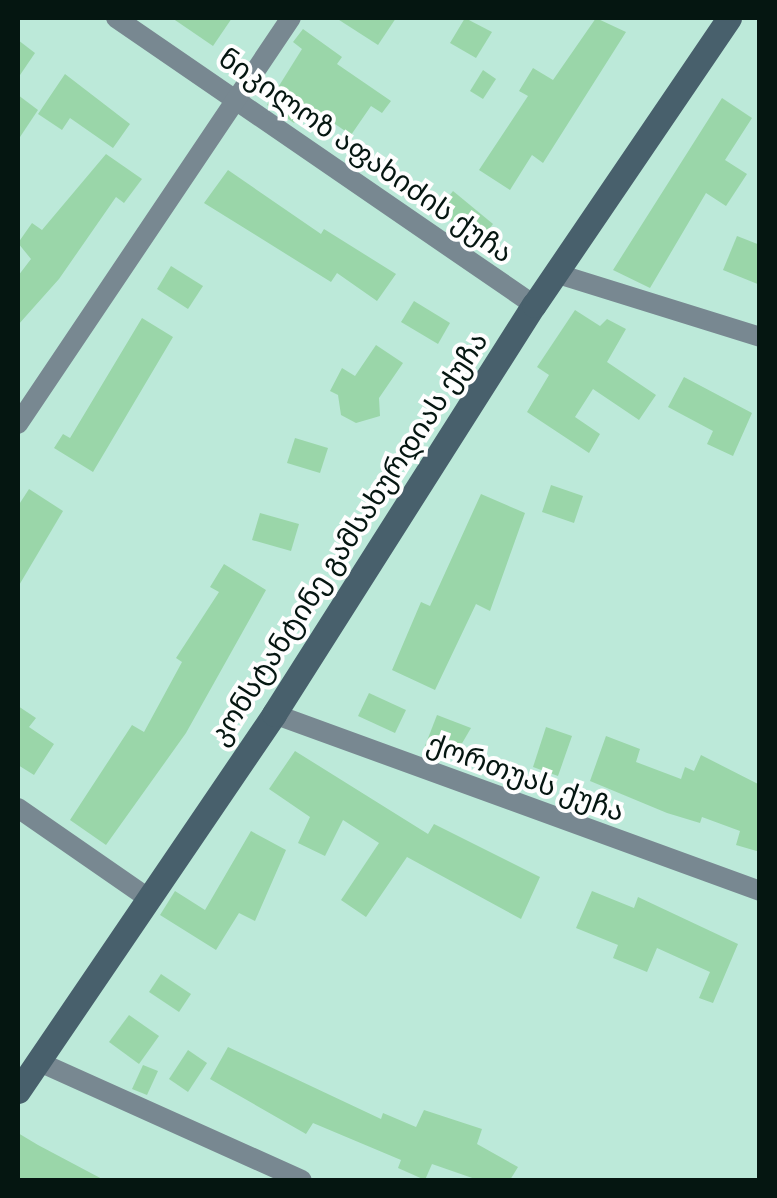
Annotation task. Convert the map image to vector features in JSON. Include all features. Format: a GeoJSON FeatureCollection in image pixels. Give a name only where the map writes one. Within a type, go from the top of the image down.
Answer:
{"type":"FeatureCollection","features":[{"type":"Feature","properties":{"kind":"main road","name":"კონსტანტინე გამსახურდიას ქუჩა"},"geometry":{"type":"LineString","coordinates":[[18,1091],[145,896],[274,714],[534,305],[729,18]]}},
{"type":"Feature","properties":{"kind":"street","name":"ნიკილოზ აფახიძის ქუჩა"},"geometry":{"type":"LineString","coordinates":[[116,18],[534,305]]}},
{"type":"Feature","properties":{"kind":"street"},"geometry":{"type":"LineString","coordinates":[[18,424],[290,18]]}},
{"type":"Feature","properties":{"kind":"street"},"geometry":{"type":"LineString","coordinates":[[558,274],[760,337]]}},
{"type":"Feature","properties":{"kind":"street","name":"ქორთუას ქუჩა"},"geometry":{"type":"LineString","coordinates":[[274,714],[760,891]]}},
{"type":"Feature","properties":{"kind":"street"},"geometry":{"type":"LineString","coordinates":[[18,808],[145,896]]}},
{"type":"Feature","properties":{"kind":"street"},"geometry":{"type":"LineString","coordinates":[[38,1062],[302,1180]]}},
{"type":"Feature","properties":{"kind":"building"},"geometry":{"type":"Polygon","coordinates":[[[172,18],[232,18],[213,46],[172,18]]]}},
{"type":"Feature","properties":{"kind":"building"},"geometry":{"type":"Polygon","coordinates":[[[336,18],[396,18],[378,45],[336,18]]]}},
{"type":"Feature","properties":{"kind":"building"},"geometry":{"type":"Polygon","coordinates":[[[465,18],[492,32],[476,58],[450,43],[465,18]]]}},
{"type":"Feature","properties":{"kind":"building"},"geometry":{"type":"Polygon","coordinates":[[[596,18],[626,32],[543,163],[532,155],[510,190],[479,170],[528,96],[519,91],[533,68],[553,80],[596,18]]]}},
{"type":"Feature","properties":{"kind":"building"},"geometry":{"type":"Polygon","coordinates":[[[303,29],[342,57],[337,64],[391,101],[382,113],[371,106],[351,135],[306,104],[294,123],[267,105],[302,49],[293,42],[303,29]]]}},
{"type":"Feature","properties":{"kind":"building"},"geometry":{"type":"Polygon","coordinates":[[[18,40],[35,53],[18,78],[18,40]]]}},
{"type":"Feature","properties":{"kind":"building"},"geometry":{"type":"Polygon","coordinates":[[[483,70],[496,79],[483,99],[470,91],[483,70]]]}},
{"type":"Feature","properties":{"kind":"building"},"geometry":{"type":"Polygon","coordinates":[[[65,74],[130,124],[113,148],[70,118],[62,130],[38,114],[65,74]]]}},
{"type":"Feature","properties":{"kind":"building"},"geometry":{"type":"Polygon","coordinates":[[[18,95],[38,110],[18,140],[18,95]]]}},
{"type":"Feature","properties":{"kind":"building"},"geometry":{"type":"Polygon","coordinates":[[[722,98],[752,118],[725,160],[747,174],[726,206],[706,193],[650,288],[613,270],[722,98]]]}},
{"type":"Feature","properties":{"kind":"building"},"geometry":{"type":"Polygon","coordinates":[[[106,154],[142,179],[124,203],[116,197],[59,279],[18,325],[18,276],[31,259],[18,243],[32,223],[42,230],[106,154]]]}},
{"type":"Feature","properties":{"kind":"building"},"geometry":{"type":"Polygon","coordinates":[[[228,170],[321,234],[324,229],[396,274],[377,301],[337,273],[331,282],[204,203],[228,170]]]}},
{"type":"Feature","properties":{"kind":"building"},"geometry":{"type":"Polygon","coordinates":[[[453,191],[493,224],[478,243],[438,210],[453,191]]]}},
{"type":"Feature","properties":{"kind":"building"},"geometry":{"type":"Polygon","coordinates":[[[737,236],[760,245],[760,285],[723,270],[737,236]]]}},
{"type":"Feature","properties":{"kind":"building"},"geometry":{"type":"Polygon","coordinates":[[[171,266],[203,286],[188,309],[157,289],[171,266]]]}},
{"type":"Feature","properties":{"kind":"building"},"geometry":{"type":"Polygon","coordinates":[[[414,301],[450,323],[438,344],[401,322],[414,301]]]}},
{"type":"Feature","properties":{"kind":"building"},"geometry":{"type":"Polygon","coordinates":[[[575,310],[600,326],[607,319],[626,329],[607,362],[656,395],[639,420],[593,389],[575,417],[600,434],[589,453],[527,412],[549,375],[537,367],[575,310]]]}},
{"type":"Feature","properties":{"kind":"building"},"geometry":{"type":"Polygon","coordinates":[[[142,318],[173,337],[93,472],[54,448],[63,434],[70,438],[142,318]]]}},
{"type":"Feature","properties":{"kind":"building"},"geometry":{"type":"Polygon","coordinates":[[[376,345],[403,363],[379,398],[380,416],[356,423],[341,415],[338,395],[330,391],[342,368],[355,376],[376,345]]]}},
{"type":"Feature","properties":{"kind":"building"},"geometry":{"type":"Polygon","coordinates":[[[684,377],[752,413],[733,456],[707,444],[713,431],[668,407],[684,377]]]}},
{"type":"Feature","properties":{"kind":"building"},"geometry":{"type":"Polygon","coordinates":[[[295,438],[328,448],[320,473],[287,463],[295,438]]]}},
{"type":"Feature","properties":{"kind":"building"},"geometry":{"type":"Polygon","coordinates":[[[551,485],[583,496],[574,523],[542,512],[551,485]]]}},
{"type":"Feature","properties":{"kind":"building"},"geometry":{"type":"Polygon","coordinates":[[[29,489],[63,511],[18,587],[18,506],[29,489]]]}},
{"type":"Feature","properties":{"kind":"building"},"geometry":{"type":"Polygon","coordinates":[[[481,494],[525,513],[490,611],[476,604],[435,690],[392,670],[421,602],[430,606],[481,494]]]}},
{"type":"Feature","properties":{"kind":"building"},"geometry":{"type":"Polygon","coordinates":[[[260,513],[299,524],[291,551],[252,540],[260,513]]]}},
{"type":"Feature","properties":{"kind":"building"},"geometry":{"type":"Polygon","coordinates":[[[224,564],[266,590],[186,733],[106,845],[70,820],[132,725],[144,732],[182,662],[176,658],[219,592],[210,587],[224,564]]]}},
{"type":"Feature","properties":{"kind":"building"},"geometry":{"type":"Polygon","coordinates":[[[369,693],[406,710],[395,733],[358,716],[369,693]]]}},
{"type":"Feature","properties":{"kind":"building"},"geometry":{"type":"Polygon","coordinates":[[[18,706],[36,718],[29,727],[54,744],[34,775],[18,765],[18,706]]]}},
{"type":"Feature","properties":{"kind":"building"},"geometry":{"type":"Polygon","coordinates":[[[437,715],[471,728],[454,757],[425,746],[437,715]]]}},
{"type":"Feature","properties":{"kind":"building"},"geometry":{"type":"Polygon","coordinates":[[[546,727],[572,736],[558,776],[533,767],[546,727]]]}},
{"type":"Feature","properties":{"kind":"building"},"geometry":{"type":"Polygon","coordinates":[[[606,736],[640,749],[636,762],[681,779],[685,767],[694,771],[701,755],[760,785],[760,852],[736,845],[740,831],[702,817],[700,823],[667,813],[590,781],[606,736]]]}},
{"type":"Feature","properties":{"kind":"building"},"geometry":{"type":"Polygon","coordinates":[[[295,751],[428,834],[434,824],[540,877],[521,919],[407,857],[366,917],[341,900],[379,843],[343,820],[325,856],[298,843],[310,817],[269,789],[295,751]]]}},
{"type":"Feature","properties":{"kind":"building"},"geometry":{"type":"Polygon","coordinates":[[[251,831],[286,850],[255,921],[239,913],[216,950],[160,915],[175,891],[205,910],[251,831]]]}},
{"type":"Feature","properties":{"kind":"building"},"geometry":{"type":"Polygon","coordinates":[[[592,891],[634,908],[638,897],[738,944],[713,1003],[699,998],[710,972],[657,948],[647,972],[613,958],[618,945],[576,928],[592,891]]]}},
{"type":"Feature","properties":{"kind":"building"},"geometry":{"type":"Polygon","coordinates":[[[161,974],[191,994],[179,1012],[149,992],[161,974]]]}},
{"type":"Feature","properties":{"kind":"building"},"geometry":{"type":"Polygon","coordinates":[[[129,1015],[159,1036],[139,1064],[109,1042],[129,1015]]]}},
{"type":"Feature","properties":{"kind":"building"},"geometry":{"type":"Polygon","coordinates":[[[228,1047],[381,1119],[383,1113],[416,1127],[424,1110],[482,1129],[477,1144],[518,1167],[510,1180],[478,1180],[432,1164],[425,1180],[398,1168],[401,1160],[313,1123],[306,1134],[210,1079],[228,1047]]]}},
{"type":"Feature","properties":{"kind":"building"},"geometry":{"type":"Polygon","coordinates":[[[188,1050],[207,1063],[188,1092],[169,1079],[188,1050]]]}},
{"type":"Feature","properties":{"kind":"building"},"geometry":{"type":"Polygon","coordinates":[[[143,1065],[158,1071],[147,1095],[132,1089],[143,1065]]]}},
{"type":"Feature","properties":{"kind":"building"},"geometry":{"type":"Polygon","coordinates":[[[18,1133],[38,1145],[104,1180],[18,1180],[18,1133]]]}}]}
